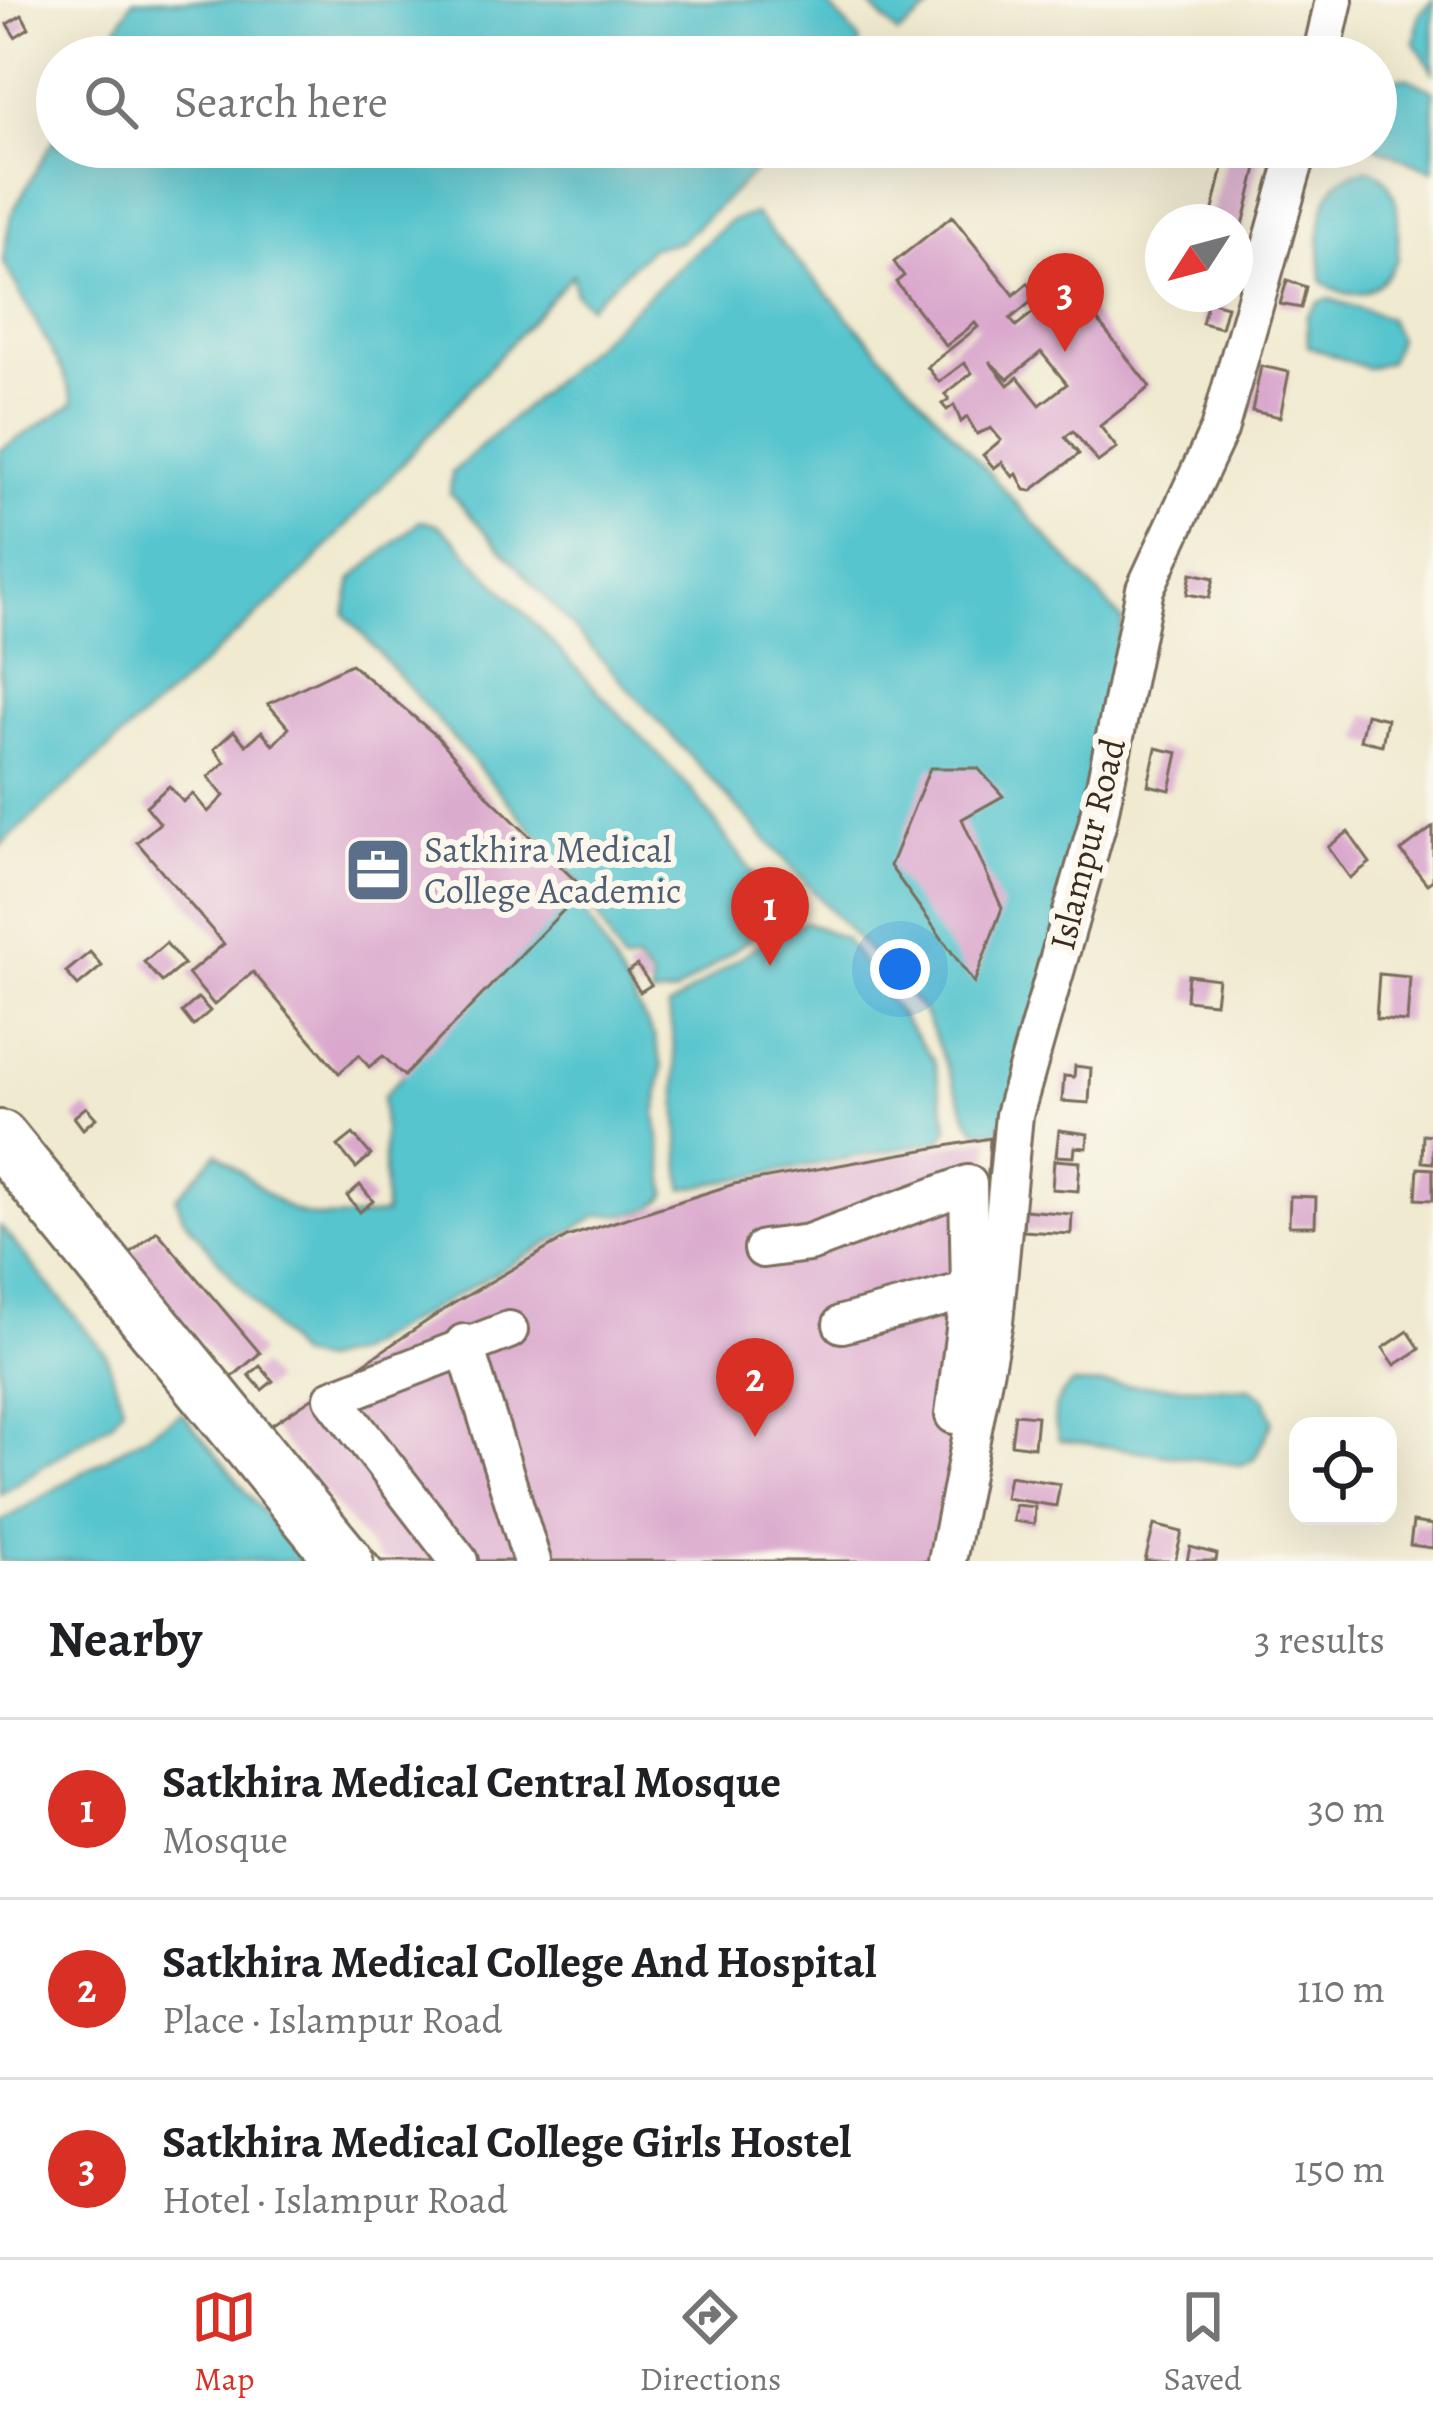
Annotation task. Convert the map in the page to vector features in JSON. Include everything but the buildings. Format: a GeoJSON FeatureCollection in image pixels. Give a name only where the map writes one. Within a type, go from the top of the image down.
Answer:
{"type":"FeatureCollection","features":[{"type":"Feature","properties":{"kind":"highway"},"geometry":{"type":"LineString","coordinates":[[0,1138],[345,1561]]}},
{"type":"Feature","properties":{"kind":"street"},"geometry":{"type":"LineString","coordinates":[[1326,36],[1334,0]]}},
{"type":"Feature","properties":{"kind":"street","name":"Islampur Road"},"geometry":{"type":"LineString","coordinates":[[947,1561],[994,1322],[1014,1115],[1097,824],[1145,589],[1219,430],[1293,168]]}},
{"type":"Feature","properties":{"kind":"street"},"geometry":{"type":"LineString","coordinates":[[763,1249],[808,1243],[968,1184],[970,1290],[933,1561]]}},
{"type":"Feature","properties":{"kind":"street"},"geometry":{"type":"LineString","coordinates":[[842,1324],[970,1290]]}},
{"type":"Feature","properties":{"kind":"street"},"geometry":{"type":"LineString","coordinates":[[459,1561],[333,1398],[464,1342],[509,1330]]}},
{"type":"Feature","properties":{"kind":"street"},"geometry":{"type":"LineString","coordinates":[[464,1342],[532,1561]]}},
{"type":"Feature","properties":{"kind":"water"},"geometry":{"type":"Polygon","coordinates":[[[133,0],[824,0],[856,36],[112,36],[133,0]]]}},
{"type":"Feature","properties":{"kind":"water"},"geometry":{"type":"Polygon","coordinates":[[[865,0],[941,0],[898,34],[865,0]]]}},
{"type":"Feature","properties":{"kind":"water"},"geometry":{"type":"Polygon","coordinates":[[[1433,0],[1433,72],[1415,43],[1419,15],[1433,0]]]}},
{"type":"Feature","properties":{"kind":"water"},"geometry":{"type":"Polygon","coordinates":[[[1397,78],[1433,90],[1433,171],[1397,156],[1397,78]]]}},
{"type":"Feature","properties":{"kind":"water"},"geometry":{"type":"Polygon","coordinates":[[[37,168],[759,168],[680,242],[652,247],[589,306],[575,293],[573,274],[301,576],[0,846],[0,450],[74,403],[64,374],[3,261],[11,215],[37,168]]]}},
{"type":"Feature","properties":{"kind":"water"},"geometry":{"type":"Polygon","coordinates":[[[1371,169],[1394,196],[1398,258],[1374,287],[1345,293],[1322,281],[1323,211],[1338,182],[1371,169]]]}},
{"type":"Feature","properties":{"kind":"water"},"geometry":{"type":"Polygon","coordinates":[[[755,214],[1123,621],[1021,1101],[997,1131],[977,1130],[968,1118],[924,1012],[450,493],[452,473],[730,221],[755,214]]]}},
{"type":"Feature","properties":{"kind":"water"},"geometry":{"type":"Polygon","coordinates":[[[1330,299],[1388,318],[1398,339],[1389,362],[1366,368],[1308,346],[1307,316],[1319,302],[1330,299]]]}},
{"type":"Feature","properties":{"kind":"water"},"geometry":{"type":"Polygon","coordinates":[[[420,521],[437,524],[455,540],[689,787],[774,902],[778,917],[674,994],[652,996],[652,980],[637,961],[623,964],[584,889],[345,614],[352,579],[420,521]]]}},
{"type":"Feature","properties":{"kind":"water"},"geometry":{"type":"Polygon","coordinates":[[[568,893],[578,900],[655,1038],[662,1067],[656,1116],[667,1194],[646,1210],[599,1215],[353,1353],[320,1361],[297,1356],[183,1217],[176,1198],[217,1153],[292,1210],[328,1218],[385,1214],[383,1097],[568,893]]]}},
{"type":"Feature","properties":{"kind":"water"},"geometry":{"type":"Polygon","coordinates":[[[806,922],[845,939],[934,1061],[948,1128],[940,1141],[683,1189],[668,1008],[772,935],[806,922]]]}},
{"type":"Feature","properties":{"kind":"water"},"geometry":{"type":"Polygon","coordinates":[[[0,1226],[106,1354],[123,1406],[112,1422],[0,1494],[0,1226]]]}},
{"type":"Feature","properties":{"kind":"water"},"geometry":{"type":"Polygon","coordinates":[[[1073,1384],[1250,1388],[1265,1398],[1273,1421],[1254,1459],[1241,1465],[1059,1440],[1055,1409],[1073,1384]]]}},
{"type":"Feature","properties":{"kind":"water"},"geometry":{"type":"Polygon","coordinates":[[[182,1413],[303,1561],[0,1561],[0,1522],[182,1413]]]}},
{"type":"Feature","properties":{"kind":"place","name":"Satkhira Medical College Girls Hostel"},"geometry":{"type":"Point","coordinates":[1065,352]}},
{"type":"Feature","properties":{"kind":"place","name":"Satkhira Medical College Academic"},"geometry":{"type":"Point","coordinates":[378,870]}},
{"type":"Feature","properties":{"kind":"place","name":"Satkhira Medical Central Mosque"},"geometry":{"type":"Point","coordinates":[770,966]}},
{"type":"Feature","properties":{"kind":"place","name":"Satkhira Medical College And Hospital"},"geometry":{"type":"Point","coordinates":[755,1437]}}]}
